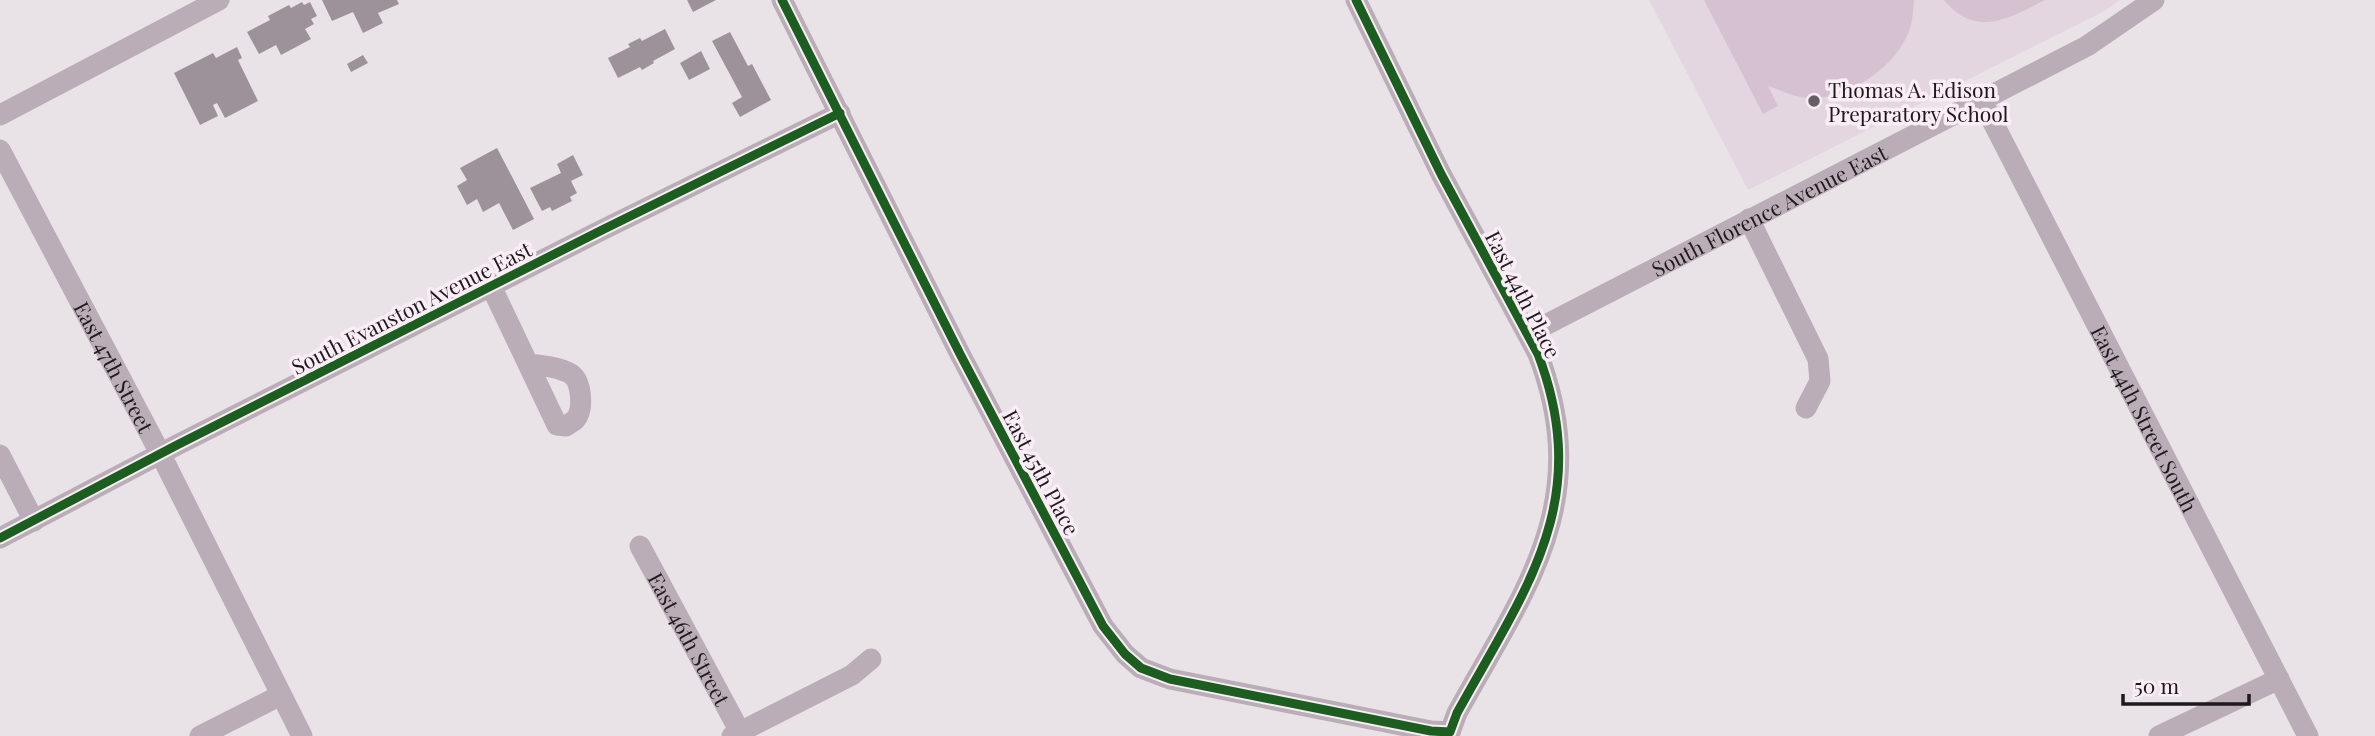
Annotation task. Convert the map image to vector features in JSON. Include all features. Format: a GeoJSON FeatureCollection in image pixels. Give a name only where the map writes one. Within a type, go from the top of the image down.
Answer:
{"type":"FeatureCollection","features":[{"type":"Feature","properties":{"kind":"street"},"geometry":{"type":"LineString","coordinates":[[0,116],[219,0]]}},
{"type":"Feature","properties":{"kind":"street","name":"East 45th Place"},"geometry":{"type":"LineString","coordinates":[[782,0],[986,404],[1103,626],[1125,654],[1141,668],[1170,679],[1451,734]]}},
{"type":"Feature","properties":{"kind":"street","name":"East 44th Place"},"geometry":{"type":"LineString","coordinates":[[1356,0],[1441,174],[1528,334],[1549,383],[1556,412],[1560,451],[1552,522],[1544,549],[1529,583],[1457,713],[1451,734]]}},
{"type":"Feature","properties":{"kind":"street","name":"South Florence Avenue East"},"geometry":{"type":"LineString","coordinates":[[1528,334],[2087,46],[2154,0]]}},
{"type":"Feature","properties":{"kind":"street","name":"East 44th Street South"},"geometry":{"type":"LineString","coordinates":[[1981,99],[2308,736]]}},
{"type":"Feature","properties":{"kind":"street","name":"South Evanston Avenue East"},"geometry":{"type":"LineString","coordinates":[[0,538],[160,453],[840,113]]}},
{"type":"Feature","properties":{"kind":"street","name":"East 47th Street"},"geometry":{"type":"LineString","coordinates":[[0,150],[160,453],[302,736]]}},
{"type":"Feature","properties":{"kind":"street"},"geometry":{"type":"LineString","coordinates":[[1749,219],[1818,359],[1820,381],[1806,408]]}},
{"type":"Feature","properties":{"kind":"street"},"geometry":{"type":"LineString","coordinates":[[491,286],[528,364]]}},
{"type":"Feature","properties":{"kind":"street"},"geometry":{"type":"LineString","coordinates":[[0,455],[34,521]]}},
{"type":"Feature","properties":{"kind":"street","name":"East 46th Street"},"geometry":{"type":"LineString","coordinates":[[640,546],[736,734]]}},
{"type":"Feature","properties":{"kind":"street"},"geometry":{"type":"LineString","coordinates":[[736,734],[852,675],[871,659]]}},
{"type":"Feature","properties":{"kind":"street"},"geometry":{"type":"LineString","coordinates":[[2159,736],[2279,679]]}},
{"type":"Feature","properties":{"kind":"street"},"geometry":{"type":"LineString","coordinates":[[200,736],[281,695]]}},
{"type":"Feature","properties":{"kind":"shaded area","name":"Thomas A. Edison Preparatory School"},"geometry":{"type":"Polygon","coordinates":[[[1649,0],[2120,0],[2103,12],[1748,190],[1649,0]]]}},
{"type":"Feature","properties":{"kind":"shaded area"},"geometry":{"type":"Polygon","coordinates":[[[1704,0],[1914,1],[1911,25],[1904,41],[1896,54],[1872,76],[1844,92],[1815,98],[1797,96],[1768,86],[1778,106],[1763,114],[1704,0]]]}},
{"type":"Feature","properties":{"kind":"shaded area"},"geometry":{"type":"Polygon","coordinates":[[[1944,0],[2045,0],[2005,18],[1980,22],[1956,12],[1944,0]]]}},
{"type":"Feature","properties":{"kind":"building"},"geometry":{"type":"Polygon","coordinates":[[[322,0],[397,0],[399,4],[378,13],[383,23],[363,33],[353,12],[332,21],[322,0]]]}},
{"type":"Feature","properties":{"kind":"building"},"geometry":{"type":"Polygon","coordinates":[[[687,0],[716,0],[693,12],[687,0]]]}},
{"type":"Feature","properties":{"kind":"building"},"geometry":{"type":"Polygon","coordinates":[[[302,2],[304,5],[310,2],[317,16],[311,19],[314,24],[305,29],[311,39],[281,55],[276,45],[259,54],[247,32],[270,20],[268,16],[289,5],[291,8],[302,2]]]}},
{"type":"Feature","properties":{"kind":"building"},"geometry":{"type":"Polygon","coordinates":[[[665,29],[675,49],[642,70],[640,67],[618,78],[608,58],[630,47],[628,44],[640,38],[642,41],[665,29]]]}},
{"type":"Feature","properties":{"kind":"building"},"geometry":{"type":"Polygon","coordinates":[[[730,32],[748,66],[752,64],[771,100],[740,117],[732,103],[742,97],[712,41],[730,32]]]}},
{"type":"Feature","properties":{"kind":"building"},"geometry":{"type":"Polygon","coordinates":[[[237,47],[242,58],[238,60],[258,101],[225,118],[217,103],[213,105],[218,116],[200,125],[174,73],[213,53],[216,58],[237,47]]]}},
{"type":"Feature","properties":{"kind":"building"},"geometry":{"type":"Polygon","coordinates":[[[701,51],[710,69],[689,80],[680,63],[701,51]]]}},
{"type":"Feature","properties":{"kind":"building"},"geometry":{"type":"Polygon","coordinates":[[[363,55],[368,63],[351,72],[347,64],[363,55]]]}},
{"type":"Feature","properties":{"kind":"building"},"geometry":{"type":"Polygon","coordinates":[[[497,148],[534,219],[513,230],[499,203],[483,212],[477,199],[467,205],[457,186],[467,180],[460,168],[497,148]]]}},
{"type":"Feature","properties":{"kind":"building"},"geometry":{"type":"Polygon","coordinates":[[[573,155],[583,175],[571,181],[577,193],[570,197],[572,201],[552,211],[550,207],[542,211],[530,188],[561,173],[557,164],[573,155]]]}},
{"type":"Feature","properties":{"kind":"cycle path"},"geometry":{"type":"LineString","coordinates":[[782,0],[960,354],[1103,626],[1125,654],[1141,668],[1170,679],[1431,731],[1450,732]]}},
{"type":"Feature","properties":{"kind":"cycle path"},"geometry":{"type":"LineString","coordinates":[[1356,0],[1441,174],[1538,354],[1553,407],[1559,455],[1555,500],[1544,542],[1528,584],[1457,713],[1450,732]]}},
{"type":"Feature","properties":{"kind":"cycle path"},"geometry":{"type":"LineString","coordinates":[[0,538],[177,445],[840,113]]}},
{"type":"Feature","properties":{"kind":"place","name":"Thomas A. Edison Preparatory School"},"geometry":{"type":"Point","coordinates":[1814,101]}}]}
